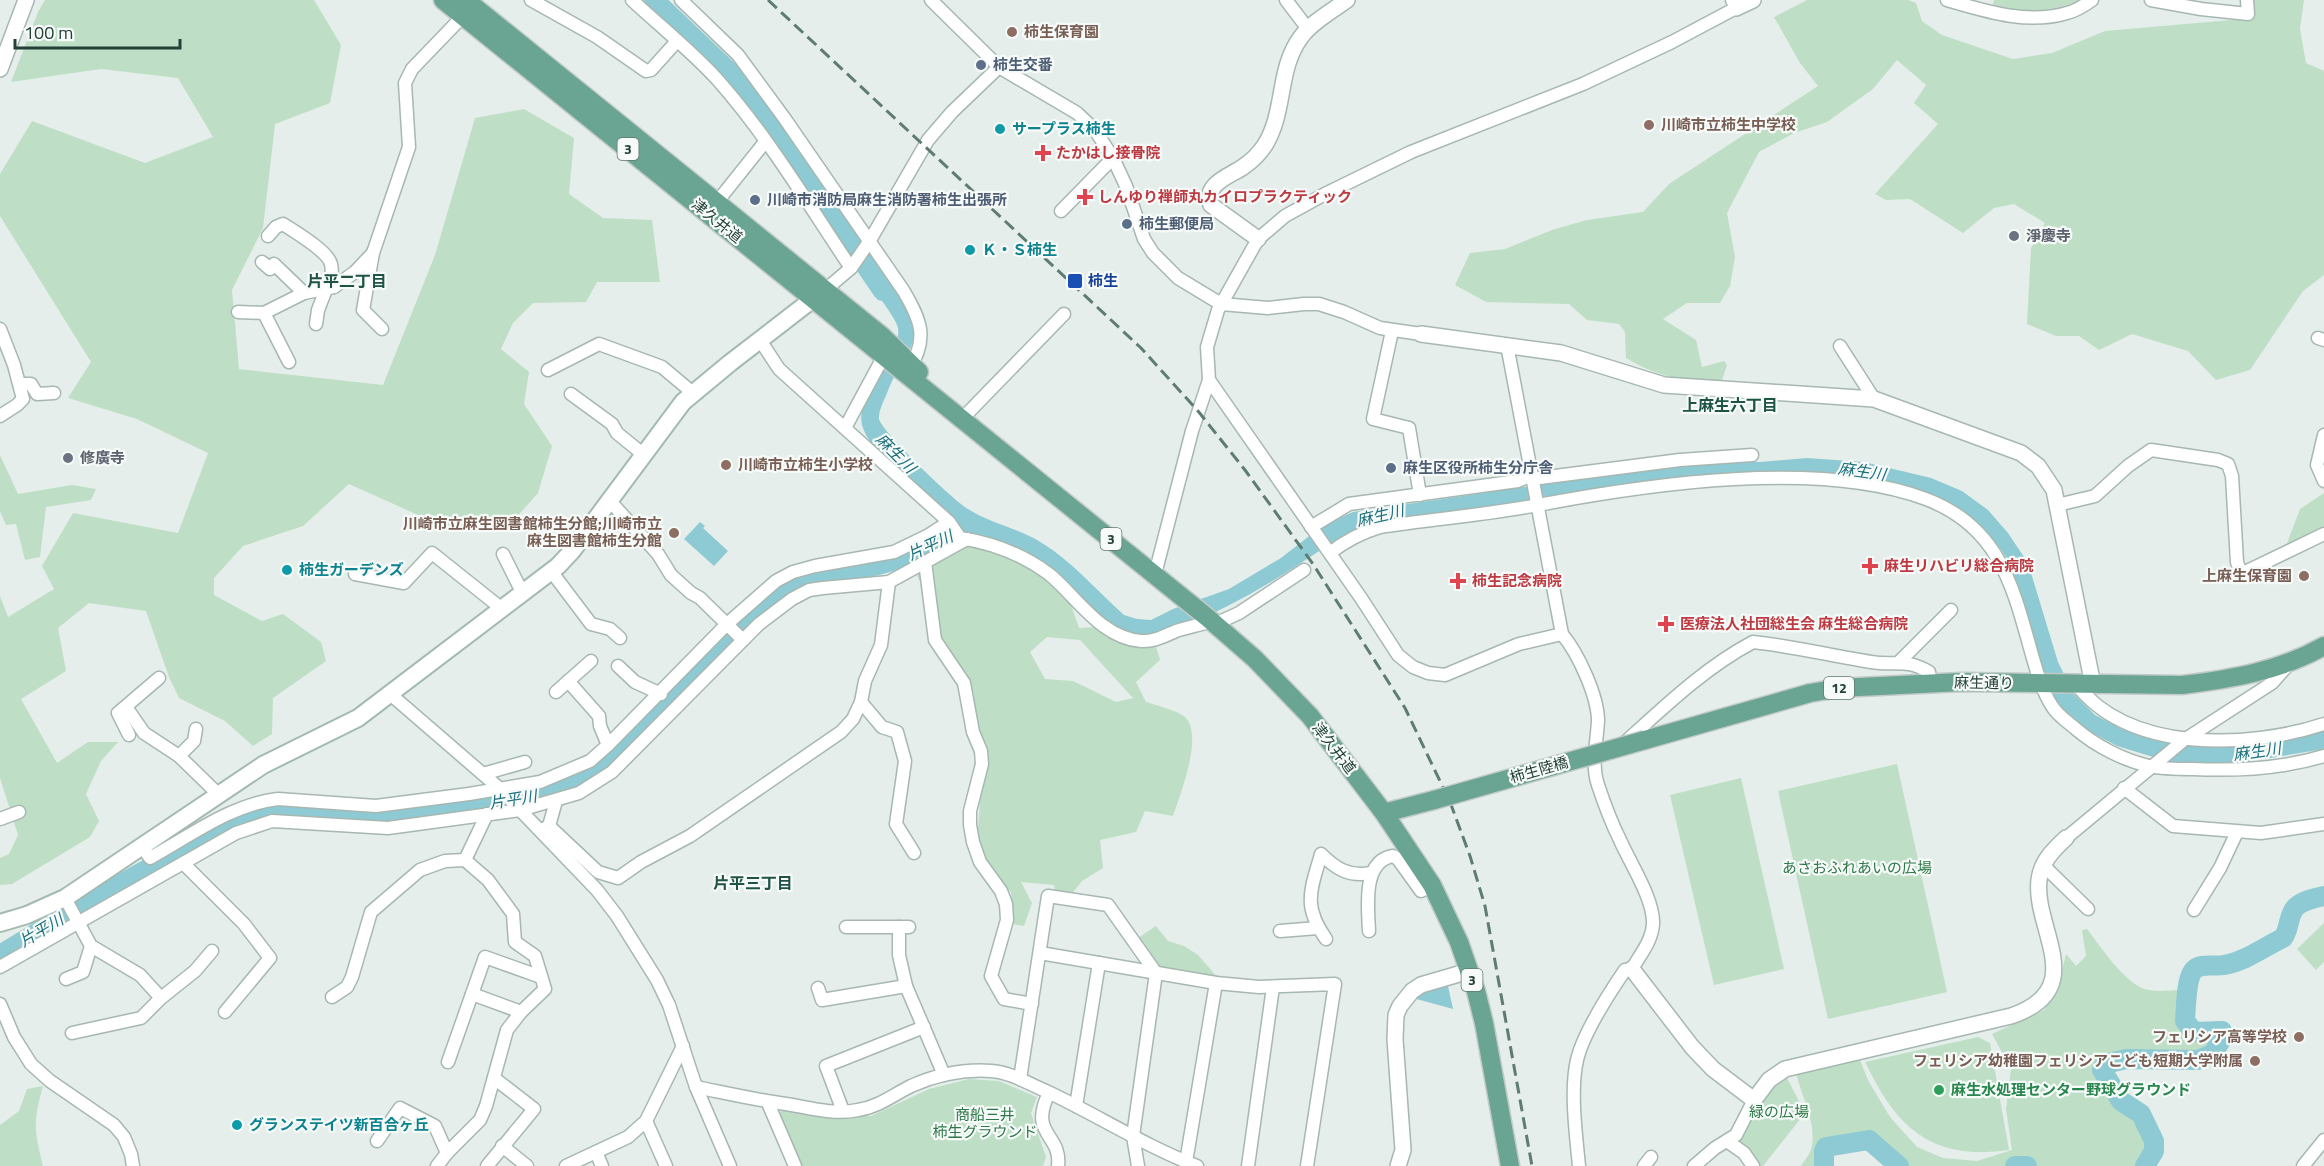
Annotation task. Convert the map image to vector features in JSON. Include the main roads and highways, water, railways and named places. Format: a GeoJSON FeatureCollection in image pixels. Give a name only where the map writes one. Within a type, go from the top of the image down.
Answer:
{"type":"FeatureCollection","features":[{"type":"Feature","properties":{"kind":"main road","name":"津久井道"},"geometry":{"type":"LineString","coordinates":[[443,0],[468,5],[717,202],[819,294]]}},
{"type":"Feature","properties":{"kind":"main road","name":"津久井道"},"geometry":{"type":"LineString","coordinates":[[468,5],[888,351],[989,442],[1212,621],[1277,680],[1310,716],[1384,813],[1432,885],[1459,942],[1484,1023],[1510,1166]]}},
{"type":"Feature","properties":{"kind":"main road"},"geometry":{"type":"LineString","coordinates":[[0,922],[67,901],[142,846],[264,765],[345,726],[551,571],[572,551],[667,421],[693,393],[819,294]]}},
{"type":"Feature","properties":{"kind":"main road","name":"麻生通り"},"geometry":{"type":"LineString","coordinates":[[1645,740],[1810,693],[1868,685],[1931,683],[2182,685],[2247,674],[2288,664],[2324,646]]}},
{"type":"Feature","properties":{"kind":"main road","name":"柿生陸橋"},"geometry":{"type":"LineString","coordinates":[[1384,813],[1645,740]]}},
{"type":"Feature","properties":{"kind":"water"},"geometry":{"type":"Polygon","coordinates":[[[876,265],[903,302],[914,334],[910,350],[891,382],[881,408],[879,419],[883,426],[919,466],[960,503],[986,519],[1033,538],[1053,551],[1124,615],[1151,620],[1173,609],[1229,589],[1281,558],[1322,526],[1353,512],[1711,460],[1760,462],[1807,458],[1864,462],[1931,478],[1962,491],[1988,510],[2008,533],[2028,563],[2058,662],[2074,694],[2095,715],[2122,729],[2151,738],[2201,745],[2259,744],[2324,731],[2324,749],[2240,763],[2170,762],[2117,746],[2085,729],[2073,720],[2056,701],[2043,677],[2017,586],[2006,557],[1977,523],[1939,499],[1745,474],[1698,476],[1366,525],[1343,536],[1261,588],[1213,613],[1153,635],[1138,635],[1124,631],[1098,613],[1051,568],[1039,560],[1006,543],[964,531],[943,507],[890,464],[869,440],[863,428],[861,415],[864,403],[893,353],[898,328],[863,275],[876,265]]]}},
{"type":"Feature","properties":{"kind":"water"},"geometry":{"type":"Polygon","coordinates":[[[700,522],[705,526],[703,528],[728,551],[714,566],[684,539],[700,522]]]}},
{"type":"Feature","properties":{"kind":"water"},"geometry":{"type":"Polygon","coordinates":[[[1444,984],[1448,986],[1453,1009],[1413,998],[1444,984]]]}},
{"type":"Feature","properties":{"kind":"waterway","name":"麻生川"},"geometry":{"type":"LineString","coordinates":[[654,0],[739,81],[883,291]]}},
{"type":"Feature","properties":{"kind":"waterway","name":"片平川"},"geometry":{"type":"LineString","coordinates":[[0,955],[74,910],[254,812],[289,809],[378,816],[516,800],[566,789],[603,764],[740,627],[778,593],[811,578],[870,567],[910,556],[940,544],[972,523]]}},
{"type":"Feature","properties":{"kind":"waterway"},"geometry":{"type":"LineString","coordinates":[[2145,1166],[2154,1151],[2154,1141],[2141,1114],[2121,1101],[2102,1070],[2105,1064],[2126,1059],[2198,1060],[2213,1054],[2224,1035],[2222,1031],[2194,1032],[2185,1021],[2188,988],[2193,971],[2203,966],[2224,965],[2239,961],[2283,938],[2295,908],[2307,900],[2324,896]]}},
{"type":"Feature","properties":{"kind":"waterway"},"geometry":{"type":"LineString","coordinates":[[1824,1166],[1826,1147],[1869,1140],[1899,1166]]}},
{"type":"Feature","properties":{"kind":"waterway"},"geometry":{"type":"LineString","coordinates":[[2015,1166],[2027,1166]]}},
{"type":"Feature","properties":{"kind":"railway"},"geometry":{"type":"LineString","coordinates":[[768,0],[1141,348],[1198,411],[1245,470],[1313,564],[1405,708],[1450,802],[1470,856],[1485,906],[1532,1166]]}},
{"type":"Feature","properties":{"kind":"place","name":"柿生保育園"},"geometry":{"type":"Point","coordinates":[1012,32]}},
{"type":"Feature","properties":{"kind":"place","name":"柿生交番"},"geometry":{"type":"Point","coordinates":[981,65]}},
{"type":"Feature","properties":{"kind":"place","name":"川崎市立柿生中学校"},"geometry":{"type":"Point","coordinates":[1649,125]}},
{"type":"Feature","properties":{"kind":"place","name":"サープラス柿生"},"geometry":{"type":"Point","coordinates":[1000,129]}},
{"type":"Feature","properties":{"kind":"place","name":"たかはし接骨院"},"geometry":{"type":"Point","coordinates":[1043,153]}},
{"type":"Feature","properties":{"kind":"place","name":"しんゆり禅師丸カイロプラクティック"},"geometry":{"type":"Point","coordinates":[1085,197]}},
{"type":"Feature","properties":{"kind":"place","name":"川崎市消防局麻生消防署柿生出張所"},"geometry":{"type":"Point","coordinates":[755,200]}},
{"type":"Feature","properties":{"kind":"place","name":"柿生郵便局"},"geometry":{"type":"Point","coordinates":[1127,224]}},
{"type":"Feature","properties":{"kind":"place","name":"淨慶寺"},"geometry":{"type":"Point","coordinates":[2014,236]}},
{"type":"Feature","properties":{"kind":"place","name":"Ｋ・Ｓ柿生"},"geometry":{"type":"Point","coordinates":[970,250]}},
{"type":"Feature","properties":{"kind":"place","name":"柿生"},"geometry":{"type":"Point","coordinates":[1075,281]}},
{"type":"Feature","properties":{"kind":"place","name":"修廣寺"},"geometry":{"type":"Point","coordinates":[68,458]}},
{"type":"Feature","properties":{"kind":"place","name":"川崎市立柿生小学校"},"geometry":{"type":"Point","coordinates":[726,465]}},
{"type":"Feature","properties":{"kind":"place","name":"麻生区役所柿生分庁舎"},"geometry":{"type":"Point","coordinates":[1391,468]}},
{"type":"Feature","properties":{"kind":"place","name":"川崎市立麻生図書館柿生分館;川崎市立 麻生図書館柿生分館"},"geometry":{"type":"Point","coordinates":[674,533]}},
{"type":"Feature","properties":{"kind":"place","name":"麻生リハビリ総合病院"},"geometry":{"type":"Point","coordinates":[1870,566]}},
{"type":"Feature","properties":{"kind":"place","name":"柿生ガーデンズ"},"geometry":{"type":"Point","coordinates":[287,570]}},
{"type":"Feature","properties":{"kind":"place","name":"上麻生保育園"},"geometry":{"type":"Point","coordinates":[2304,576]}},
{"type":"Feature","properties":{"kind":"place","name":"柿生記念病院"},"geometry":{"type":"Point","coordinates":[1458,581]}},
{"type":"Feature","properties":{"kind":"place","name":"医療法人社団総生会 麻生総合病院"},"geometry":{"type":"Point","coordinates":[1666,624]}},
{"type":"Feature","properties":{"kind":"place","name":"フェリシア高等学校"},"geometry":{"type":"Point","coordinates":[2299,1037]}},
{"type":"Feature","properties":{"kind":"place","name":"フェリシア幼稚園フェリシアこども短期大学附属"},"geometry":{"type":"Point","coordinates":[2255,1061]}},
{"type":"Feature","properties":{"kind":"place","name":"麻生水処理センター野球グラウンド"},"geometry":{"type":"Point","coordinates":[1939,1090]}},
{"type":"Feature","properties":{"kind":"place","name":"グランステイツ新百合ヶ丘"},"geometry":{"type":"Point","coordinates":[237,1125]}},
{"type":"Feature","properties":{"kind":"district","name":"片平二丁目"},"geometry":{"type":"Point","coordinates":[347,281]}},
{"type":"Feature","properties":{"kind":"district","name":"上麻生六丁目"},"geometry":{"type":"Point","coordinates":[1730,405]}},
{"type":"Feature","properties":{"kind":"district","name":"片平三丁目"},"geometry":{"type":"Point","coordinates":[753,883]}},
{"type":"Feature","properties":{"kind":"park label","name":"あさおふれあいの広場"},"geometry":{"type":"Point","coordinates":[1857,868]}},
{"type":"Feature","properties":{"kind":"park label","name":"緑の広場"},"geometry":{"type":"Point","coordinates":[1779,1112]}},
{"type":"Feature","properties":{"kind":"park label","name":"商船三井 柿生グラウンド"},"geometry":{"type":"Point","coordinates":[985,1124]}}]}
